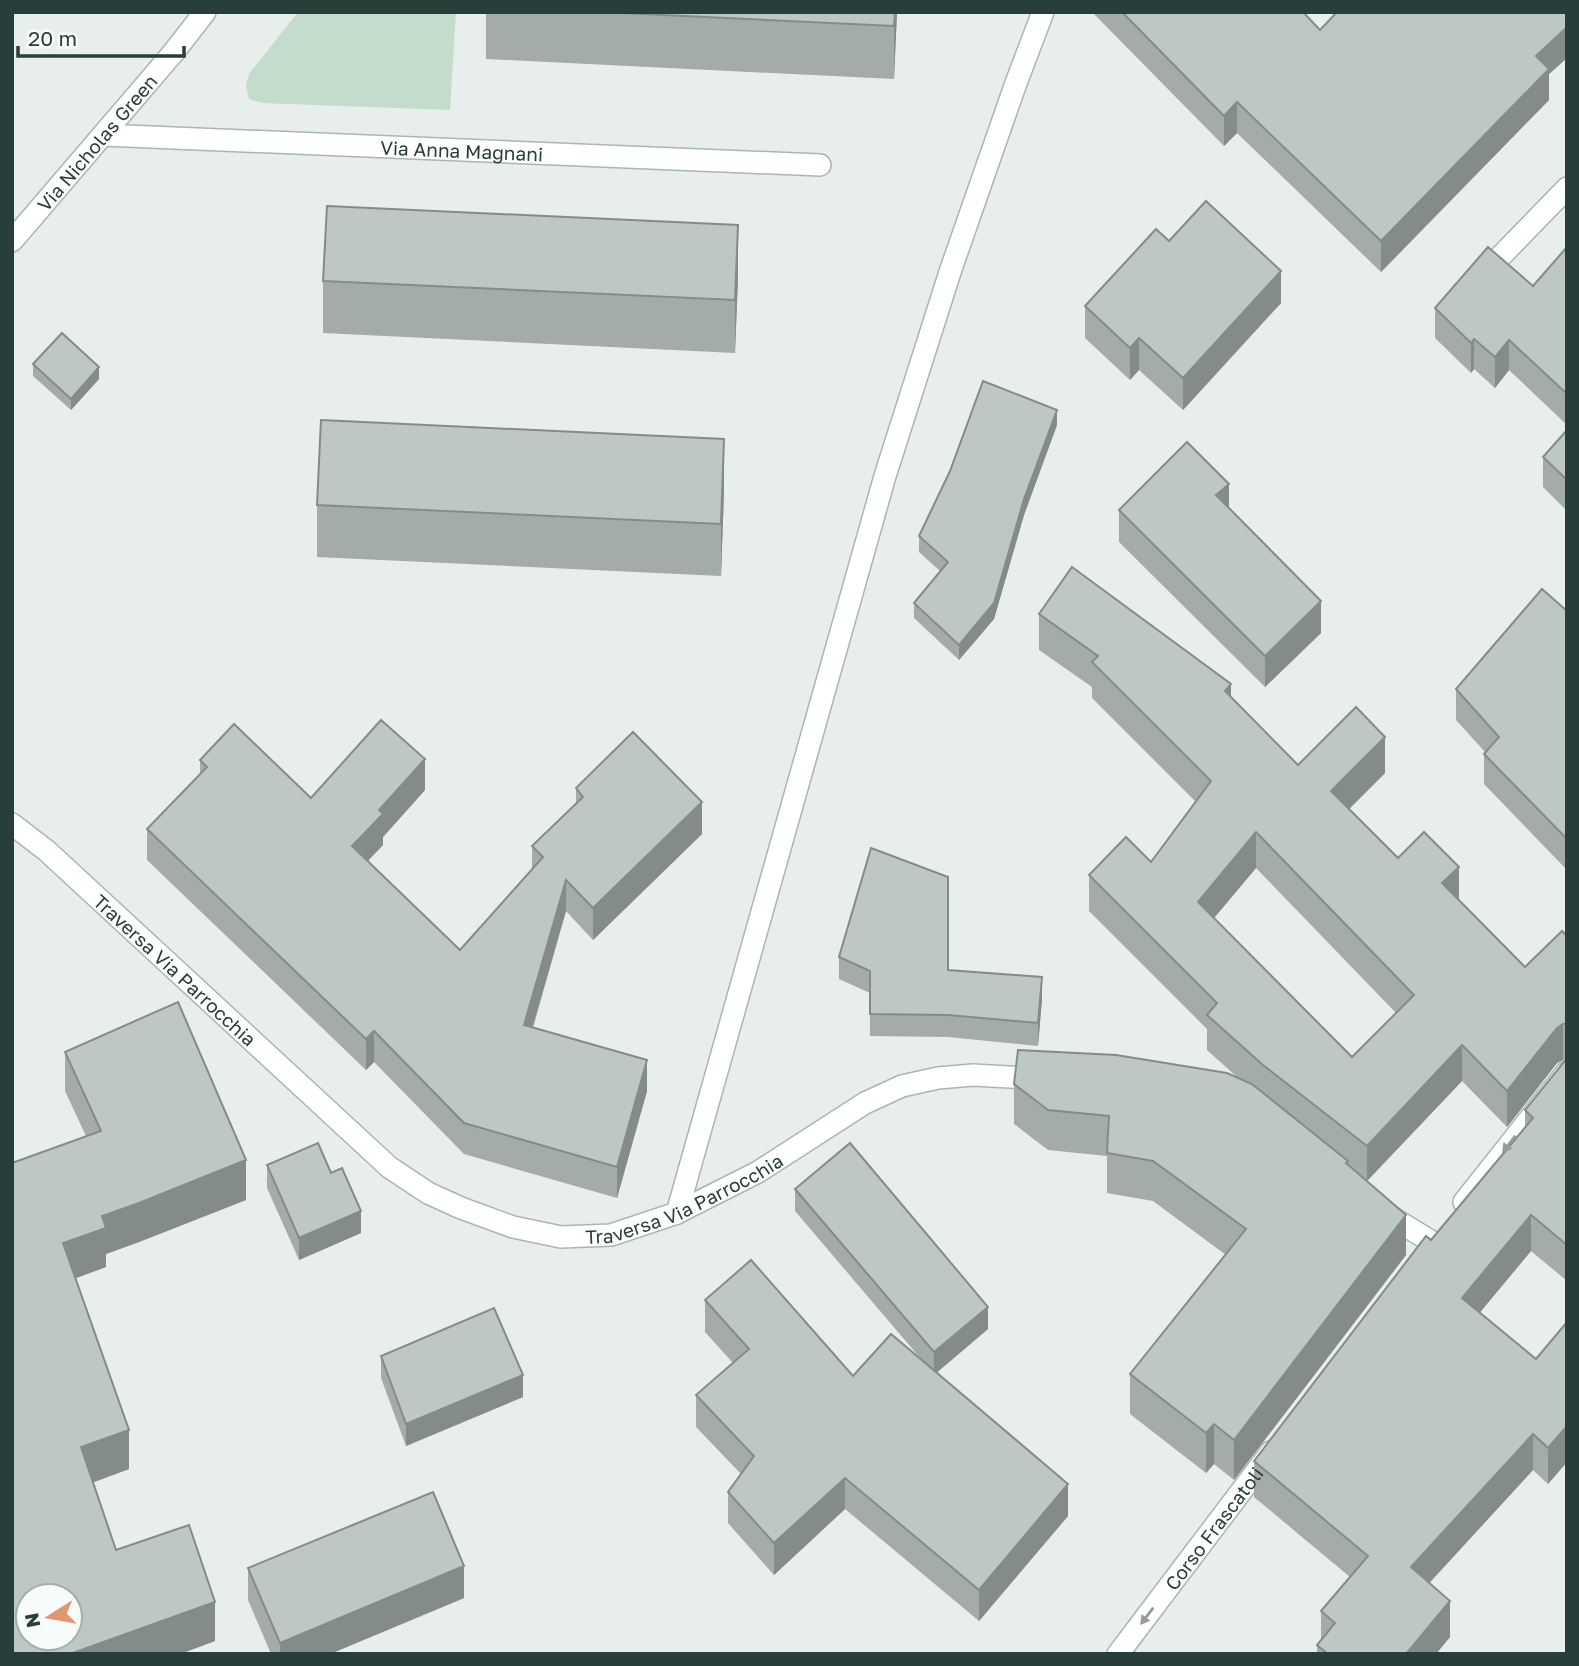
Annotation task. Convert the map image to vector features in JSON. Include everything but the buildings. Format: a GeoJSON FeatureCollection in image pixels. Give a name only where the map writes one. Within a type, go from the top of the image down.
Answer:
{"type":"FeatureCollection","features":[{"type":"Feature","properties":{"kind":"street","name":"Via Nicholas Green"},"geometry":{"type":"LineString","coordinates":[[12,240],[205,12]]}},
{"type":"Feature","properties":{"kind":"street"},"geometry":{"type":"LineString","coordinates":[[677,1213],[885,476],[951,269],[1043,12]]}},
{"type":"Feature","properties":{"kind":"street","name":"Via Anna Magnani"},"geometry":{"type":"LineString","coordinates":[[103,135],[820,165]]}},
{"type":"Feature","properties":{"kind":"street"},"geometry":{"type":"LineString","coordinates":[[1500,257],[1567,188]]}},
{"type":"Feature","properties":{"kind":"street","name":"Traversa Via Parrocchia"},"geometry":{"type":"LineString","coordinates":[[12,824],[47,851],[388,1167],[428,1192],[461,1208],[513,1227],[561,1237],[611,1235],[677,1213],[758,1172],[865,1103],[902,1086],[938,1078],[973,1075],[1064,1080]]}},
{"type":"Feature","properties":{"kind":"street"},"geometry":{"type":"LineString","coordinates":[[1363,1195],[1384,1212],[1436,1237],[1567,1072]]}},
{"type":"Feature","properties":{"kind":"street","name":"Corso Frascatoli"},"geometry":{"type":"LineString","coordinates":[[1118,1654],[1285,1434]]}},
{"type":"Feature","properties":{"kind":"green space"},"geometry":{"type":"Polygon","coordinates":[[[298,12],[456,12],[450,110],[262,103],[249,99],[246,85],[249,74],[298,12]]]}}]}
